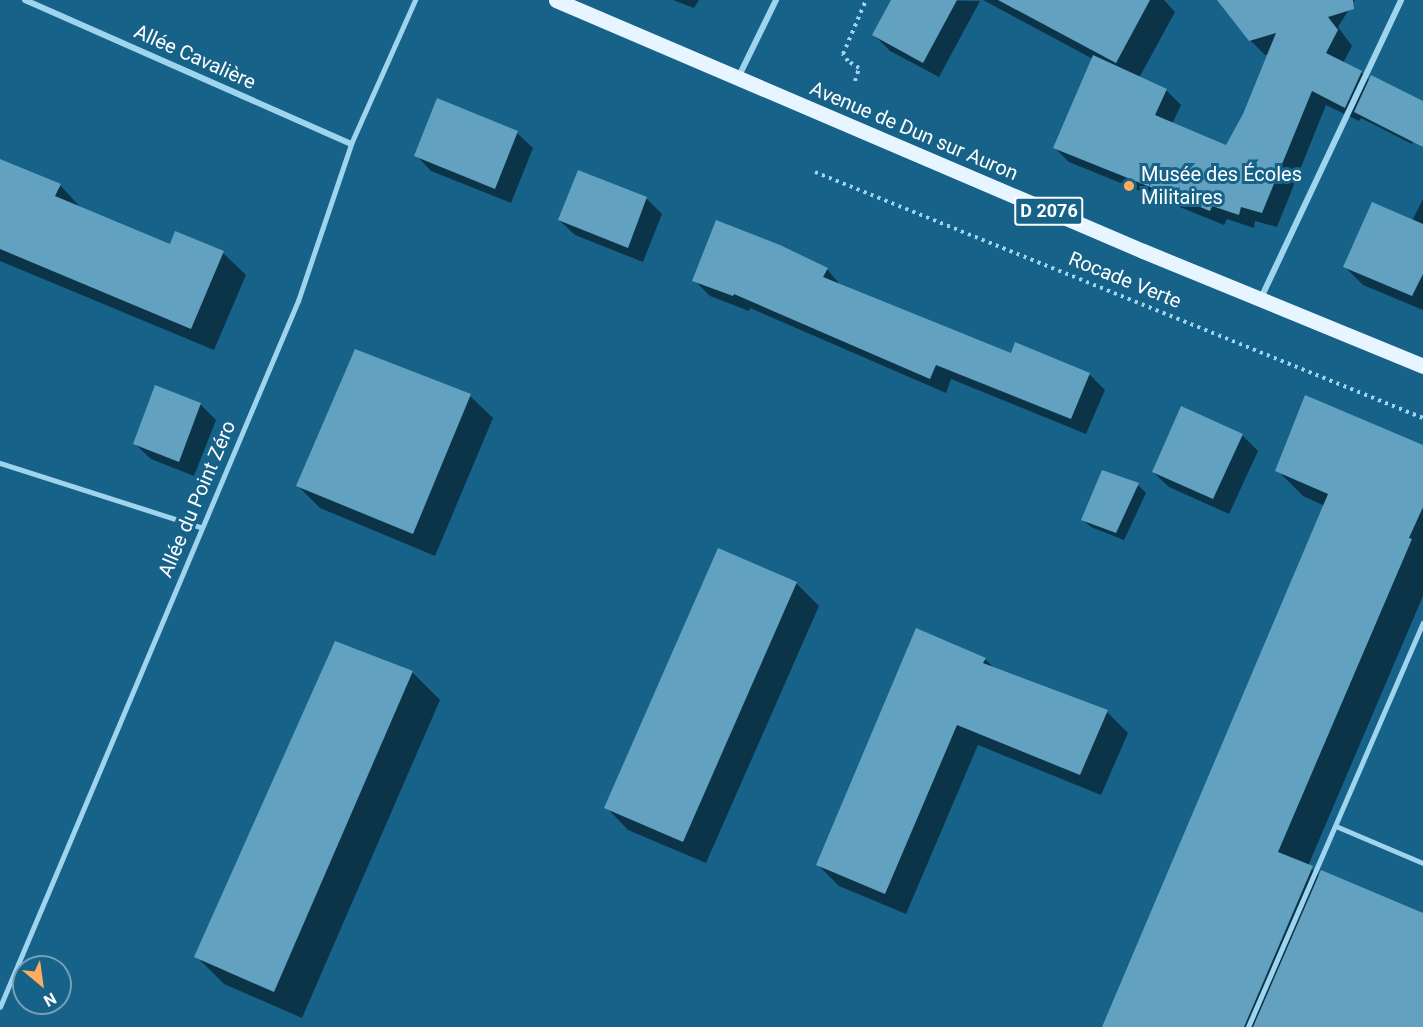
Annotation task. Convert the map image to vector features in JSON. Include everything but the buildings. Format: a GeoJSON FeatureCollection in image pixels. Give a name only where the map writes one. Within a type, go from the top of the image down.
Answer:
{"type":"FeatureCollection","features":[{"type":"Feature","properties":{"kind":"main road","name":"Avenue de Dun sur Auron"},"geometry":{"type":"LineString","coordinates":[[556,0],[1143,252],[1423,366]]}},
{"type":"Feature","properties":{"kind":"street","name":"Allée Cavalière"},"geometry":{"type":"LineString","coordinates":[[25,0],[351,144]]}},
{"type":"Feature","properties":{"kind":"street"},"geometry":{"type":"LineString","coordinates":[[738,79],[777,0]]}},
{"type":"Feature","properties":{"kind":"street"},"geometry":{"type":"LineString","coordinates":[[1260,298],[1401,0]]}},
{"type":"Feature","properties":{"kind":"lane","name":"Allée du Point Zéro"},"geometry":{"type":"LineString","coordinates":[[0,1007],[298,301],[351,144],[415,0]]}},
{"type":"Feature","properties":{"kind":"lane"},"geometry":{"type":"LineString","coordinates":[[0,463],[201,527]]}},
{"type":"Feature","properties":{"kind":"lane"},"geometry":{"type":"LineString","coordinates":[[1248,1027],[1423,623]]}},
{"type":"Feature","properties":{"kind":"lane"},"geometry":{"type":"LineString","coordinates":[[1336,826],[1423,863]]}},
{"type":"Feature","properties":{"kind":"path"},"geometry":{"type":"LineString","coordinates":[[855,81],[860,68],[848,61],[843,54],[866,0]]}},
{"type":"Feature","properties":{"kind":"path","name":"Rocade Verte"},"geometry":{"type":"LineString","coordinates":[[815,172],[1423,418]]}},
{"type":"Feature","properties":{"kind":"place","name":"Musée des Écoles Militaires"},"geometry":{"type":"Point","coordinates":[1129,186]}}]}
